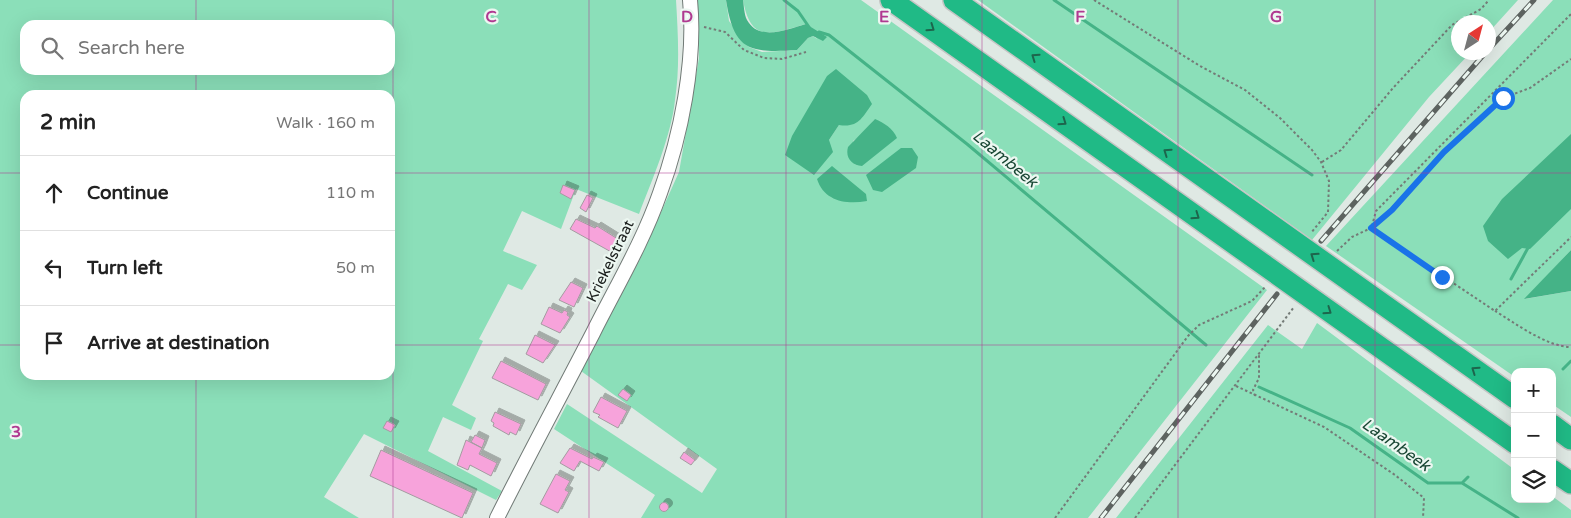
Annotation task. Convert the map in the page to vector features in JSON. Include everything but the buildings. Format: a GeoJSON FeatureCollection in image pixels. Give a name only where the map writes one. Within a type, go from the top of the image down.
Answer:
{"type":"FeatureCollection","features":[{"type":"Feature","properties":{"kind":"highway"},"geometry":{"type":"LineString","coordinates":[[891,0],[1511,440]]}},
{"type":"Feature","properties":{"kind":"highway"},"geometry":{"type":"LineString","coordinates":[[954,0],[1511,395]]}},
{"type":"Feature","properties":{"kind":"highway"},"geometry":{"type":"LineString","coordinates":[[1556,428],[1571,438]]}},
{"type":"Feature","properties":{"kind":"highway"},"geometry":{"type":"LineString","coordinates":[[1556,473],[1571,483]]}},
{"type":"Feature","properties":{"kind":"street","name":"Kriekelstraat"},"geometry":{"type":"LineString","coordinates":[[497,518],[633,255],[660,193],[675,141],[687,82],[692,24],[690,0]]}},
{"type":"Feature","properties":{"kind":"path"},"geometry":{"type":"LineString","coordinates":[[1094,0],[1200,66],[1245,90],[1280,118],[1312,150],[1321,162],[1329,181],[1328,212],[1311,233]]}},
{"type":"Feature","properties":{"kind":"path"},"geometry":{"type":"LineString","coordinates":[[1321,162],[1341,150],[1393,88],[1452,25],[1481,9],[1489,0]]}},
{"type":"Feature","properties":{"kind":"path"},"geometry":{"type":"LineString","coordinates":[[1371,228],[1376,211],[1571,14]]}},
{"type":"Feature","properties":{"kind":"path"},"geometry":{"type":"LineString","coordinates":[[692,24],[725,32],[744,50],[764,58],[782,59],[806,52]]}},
{"type":"Feature","properties":{"kind":"path"},"geometry":{"type":"LineString","coordinates":[[1337,251],[1352,237],[1371,228],[1392,210],[1444,152],[1503,98],[1530,88],[1571,59]]}},
{"type":"Feature","properties":{"kind":"path"},"geometry":{"type":"LineString","coordinates":[[1371,228],[1495,311],[1530,332],[1565,347],[1571,347]]}},
{"type":"Feature","properties":{"kind":"path"},"geometry":{"type":"LineString","coordinates":[[1495,311],[1571,237]]}},
{"type":"Feature","properties":{"kind":"path"},"geometry":{"type":"LineString","coordinates":[[1055,518],[1188,336],[1199,325],[1252,301],[1266,286]]}},
{"type":"Feature","properties":{"kind":"path"},"geometry":{"type":"LineString","coordinates":[[1135,518],[1294,307]]}},
{"type":"Feature","properties":{"kind":"path"},"geometry":{"type":"LineString","coordinates":[[1255,396],[1253,390],[1259,378],[1258,356]]}},
{"type":"Feature","properties":{"kind":"path"},"geometry":{"type":"LineString","coordinates":[[1236,385],[1255,396],[1324,427],[1395,475],[1424,498],[1423,518]]}},
{"type":"Feature","properties":{"kind":"shaded area"},"geometry":{"type":"Polygon","coordinates":[[[0,0],[676,0],[678,63],[673,114],[670,129],[639,214],[576,189],[561,229],[522,211],[503,251],[537,265],[522,290],[508,284],[479,339],[483,341],[452,405],[476,418],[471,430],[443,417],[428,451],[502,491],[496,500],[364,434],[324,497],[359,518],[0,518],[0,0]]]}},
{"type":"Feature","properties":{"kind":"shaded area"},"geometry":{"type":"Polygon","coordinates":[[[697,0],[726,0],[729,21],[749,47],[762,52],[797,50],[808,38],[813,36],[817,39],[806,24],[783,31],[764,32],[757,30],[751,24],[743,0],[861,0],[1267,290],[1088,518],[641,518],[655,495],[554,429],[567,404],[702,493],[717,469],[581,371],[640,259],[679,172],[699,58],[697,0]],[[836,69],[829,140],[839,125],[836,69]],[[875,119],[853,141],[855,165],[875,119]]]}},
{"type":"Feature","properties":{"kind":"shaded area"},"geometry":{"type":"Polygon","coordinates":[[[726,0],[743,0],[747,20],[752,27],[759,31],[783,31],[806,24],[827,37],[823,41],[813,36],[808,38],[797,50],[767,51],[756,49],[746,45],[739,39],[729,17],[726,0]]]}},
{"type":"Feature","properties":{"kind":"shaded area"},"geometry":{"type":"Polygon","coordinates":[[[978,0],[1518,0],[1496,24],[1496,15],[1451,15],[1451,60],[1463,60],[1429,97],[1312,240],[978,0]]]}},
{"type":"Feature","properties":{"kind":"shaded area"},"geometry":{"type":"Polygon","coordinates":[[[1553,0],[1571,0],[1571,250],[1525,299],[1571,291],[1571,417],[1556,407],[1556,368],[1511,368],[1511,374],[1326,246],[1553,0]]]}},
{"type":"Feature","properties":{"kind":"shaded area"},"geometry":{"type":"Polygon","coordinates":[[[836,69],[867,95],[872,104],[859,121],[851,125],[839,125],[829,140],[833,152],[814,175],[785,155],[792,136],[827,76],[836,69]]]}},
{"type":"Feature","properties":{"kind":"shaded area"},"geometry":{"type":"Polygon","coordinates":[[[875,119],[891,129],[897,138],[862,166],[855,164],[848,158],[848,147],[875,119]]]}},
{"type":"Feature","properties":{"kind":"shaded area"},"geometry":{"type":"Polygon","coordinates":[[[1571,134],[1571,209],[1530,249],[1522,248],[1508,259],[1488,241],[1483,226],[1502,199],[1571,134]]]}},
{"type":"Feature","properties":{"kind":"shaded area"},"geometry":{"type":"Polygon","coordinates":[[[901,148],[912,148],[918,157],[916,168],[882,192],[873,190],[866,175],[901,148]]]}},
{"type":"Feature","properties":{"kind":"shaded area"},"geometry":{"type":"Polygon","coordinates":[[[832,166],[866,194],[867,201],[844,202],[830,197],[825,192],[817,179],[832,166]]]}},
{"type":"Feature","properties":{"kind":"shaded area"},"geometry":{"type":"Polygon","coordinates":[[[1571,250],[1571,291],[1524,299],[1571,250]]]}},
{"type":"Feature","properties":{"kind":"shaded area"},"geometry":{"type":"Polygon","coordinates":[[[1317,323],[1511,467],[1511,503],[1556,503],[1556,499],[1571,510],[1571,518],[1116,518],[1268,325],[1302,349],[1317,323]]]}},
{"type":"Feature","properties":{"kind":"waterway","name":"Laambeek"},"geometry":{"type":"LineString","coordinates":[[784,0],[798,11],[809,27]]}},
{"type":"Feature","properties":{"kind":"waterway"},"geometry":{"type":"LineString","coordinates":[[1054,0],[1312,175]]}},
{"type":"Feature","properties":{"kind":"waterway","name":"Laambeek"},"geometry":{"type":"LineString","coordinates":[[819,32],[829,35],[967,144],[1206,345]]}},
{"type":"Feature","properties":{"kind":"waterway"},"geometry":{"type":"LineString","coordinates":[[1511,279],[1529,246]]}},
{"type":"Feature","properties":{"kind":"waterway"},"geometry":{"type":"LineString","coordinates":[[1563,369],[1571,361]]}},
{"type":"Feature","properties":{"kind":"waterway","name":"Laambeek"},"geometry":{"type":"LineString","coordinates":[[1259,387],[1350,428],[1428,483],[1462,483],[1518,518]]}},
{"type":"Feature","properties":{"kind":"waterway"},"geometry":{"type":"LineString","coordinates":[[1462,483],[1468,477]]}},
{"type":"Feature","properties":{"kind":"railway"},"geometry":{"type":"LineString","coordinates":[[1496,41],[1534,0]]}},
{"type":"Feature","properties":{"kind":"railway"},"geometry":{"type":"LineString","coordinates":[[1321,241],[1479,60]]}},
{"type":"Feature","properties":{"kind":"railway"},"geometry":{"type":"LineString","coordinates":[[1101,518],[1277,294]]}},
{"type":"Feature","properties":{"kind":"route"},"geometry":{"type":"LineString","coordinates":[[1442,277],[1371,228],[1392,210],[1444,152],[1503,98]]}}]}
